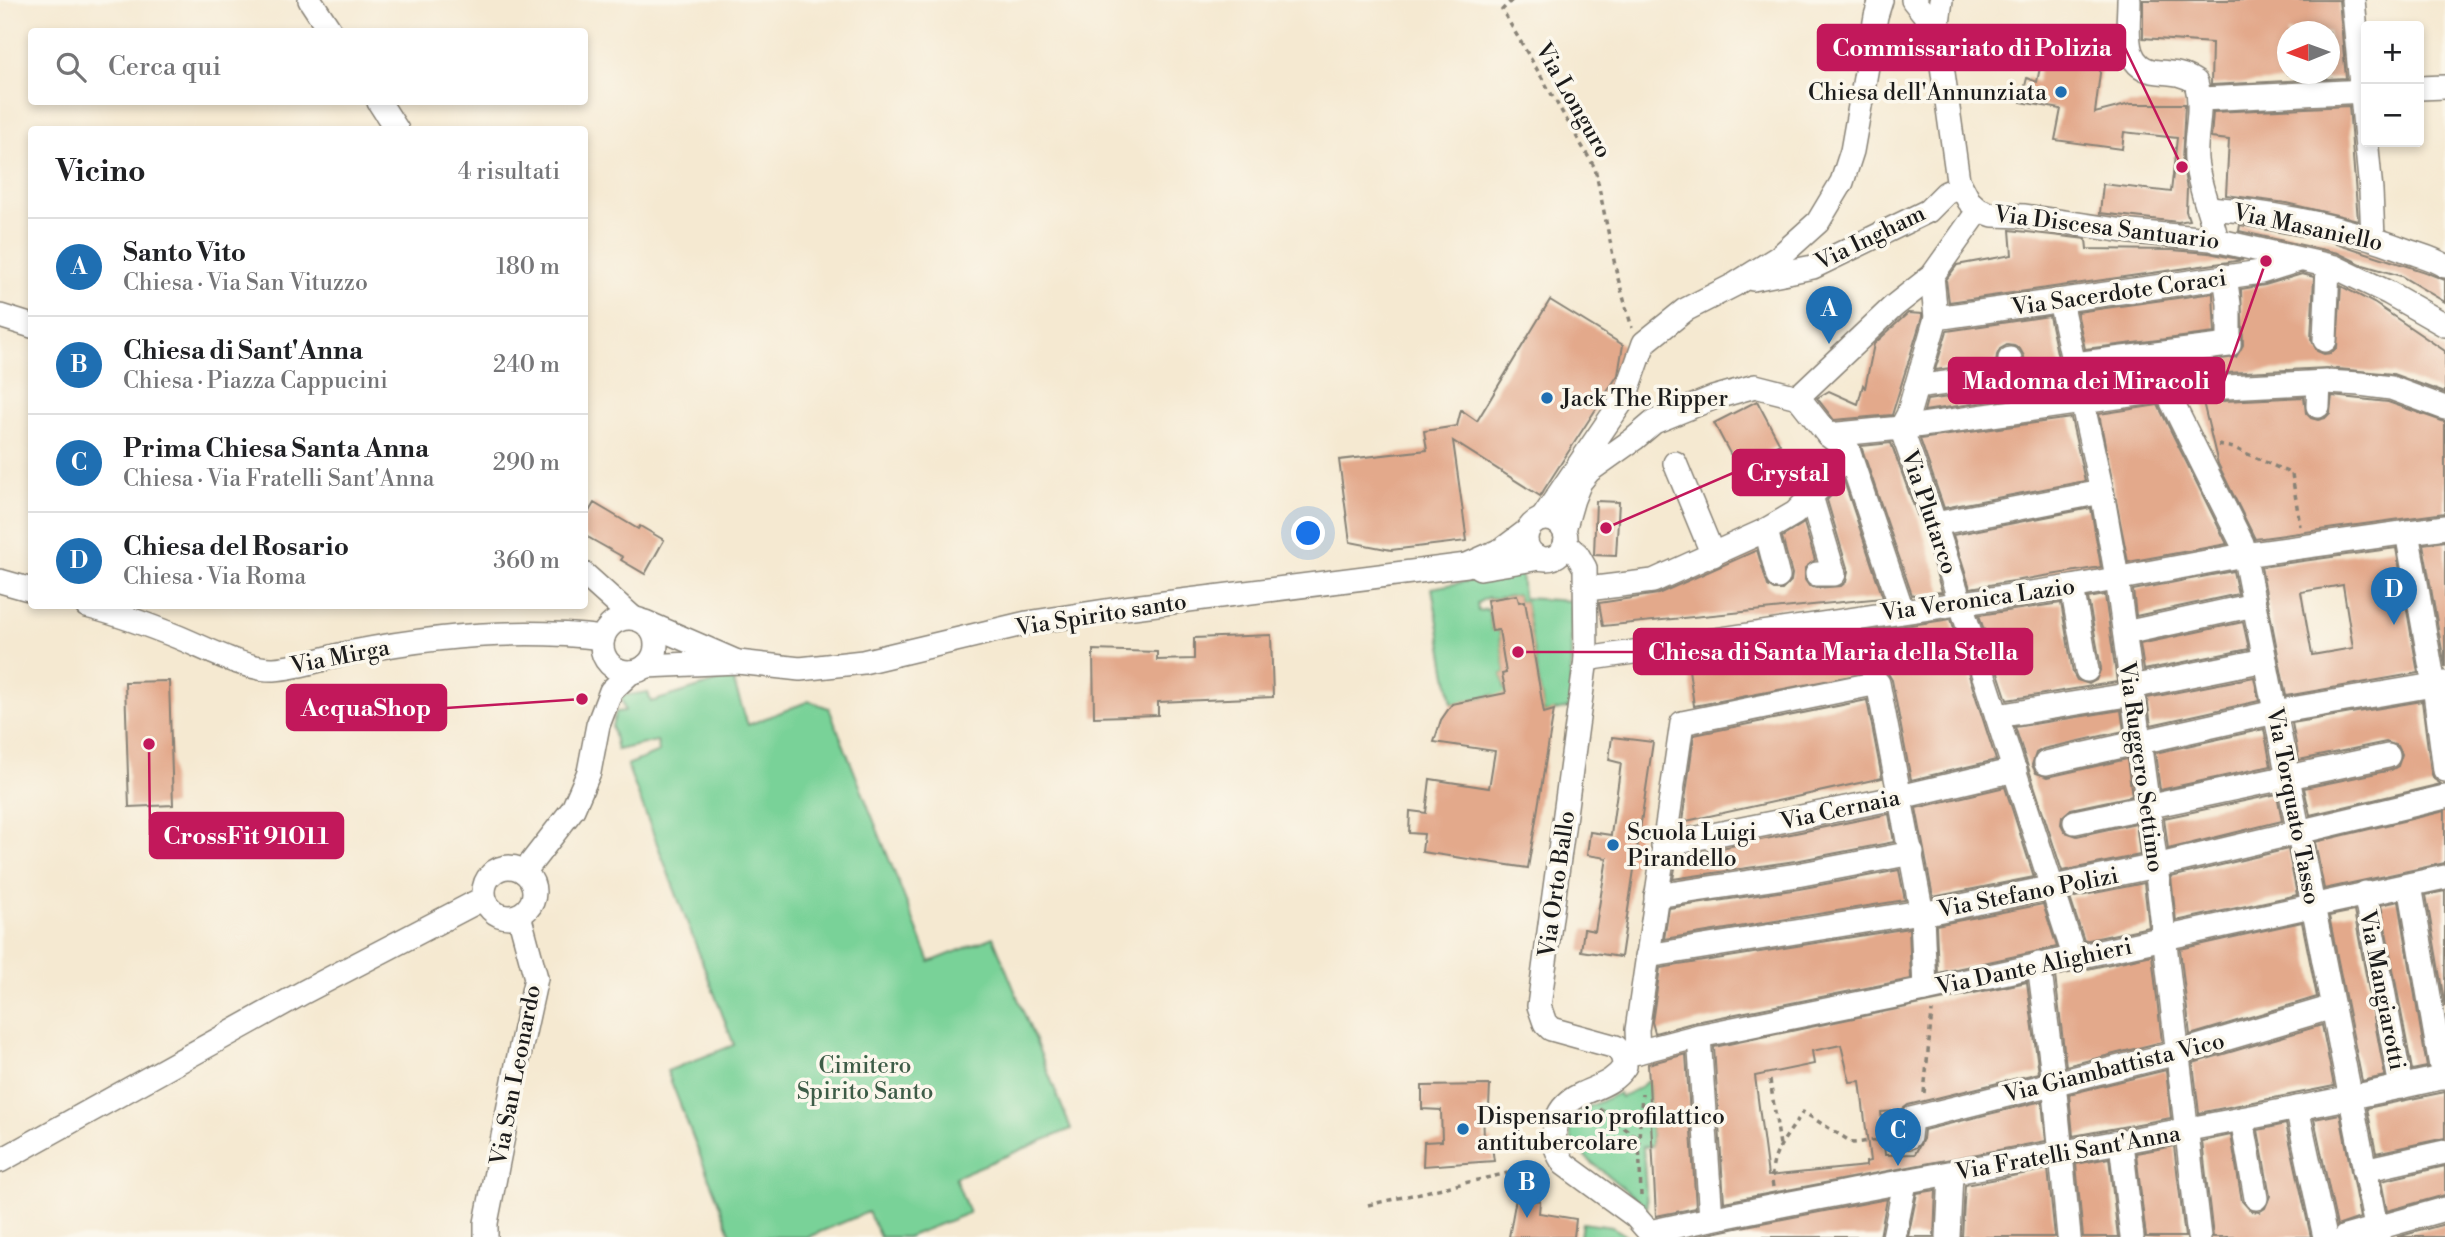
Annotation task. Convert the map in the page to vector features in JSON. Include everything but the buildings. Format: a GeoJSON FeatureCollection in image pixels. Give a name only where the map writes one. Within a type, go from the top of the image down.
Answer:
{"type":"FeatureCollection","features":[{"type":"Feature","properties":{"kind":"street"},"geometry":{"type":"LineString","coordinates":[[310,0],[328,28]]}},
{"type":"Feature","properties":{"kind":"street"},"geometry":{"type":"LineString","coordinates":[[1587,597],[1572,575],[1534,555],[1526,545],[1534,525],[1625,397],[1644,343],[1685,310],[1734,285],[1779,257],[1818,222],[1842,182],[1852,151],[1881,0]]}},
{"type":"Feature","properties":{"kind":"street"},"geometry":{"type":"LineString","coordinates":[[1913,0],[1937,30]]}},
{"type":"Feature","properties":{"kind":"street"},"geometry":{"type":"LineString","coordinates":[[1941,0],[1937,30],[1960,187]]}},
{"type":"Feature","properties":{"kind":"street"},"geometry":{"type":"LineString","coordinates":[[2129,0],[2130,52],[2135,63],[2148,71],[2185,74],[2196,82],[2201,99],[2196,158],[2203,196],[2209,208],[2217,241]]}},
{"type":"Feature","properties":{"kind":"street"},"geometry":{"type":"LineString","coordinates":[[2353,0],[2363,84]]}},
{"type":"Feature","properties":{"kind":"street"},"geometry":{"type":"LineString","coordinates":[[2424,88],[2445,87]]}},
{"type":"Feature","properties":{"kind":"street"},"geometry":{"type":"LineString","coordinates":[[2201,99],[2361,91]]}},
{"type":"Feature","properties":{"kind":"street"},"geometry":{"type":"LineString","coordinates":[[381,105],[394,126]]}},
{"type":"Feature","properties":{"kind":"street"},"geometry":{"type":"LineString","coordinates":[[2367,147],[2373,238]]}},
{"type":"Feature","properties":{"kind":"street","name":"Via Ingham"},"geometry":{"type":"LineString","coordinates":[[1734,285],[1750,279],[1813,267],[1928,211],[1946,193],[1960,187]]}},
{"type":"Feature","properties":{"kind":"street","name":"Via Discesa Santuario"},"geometry":{"type":"LineString","coordinates":[[1960,187],[1979,210],[1993,215],[2025,216],[2131,232],[2217,241],[2328,265],[2389,293],[2445,325]]}},
{"type":"Feature","properties":{"kind":"street","name":"Via Masaniello"},"geometry":{"type":"LineString","coordinates":[[2209,208],[2253,211],[2373,238],[2445,266]]}},
{"type":"Feature","properties":{"kind":"street"},"geometry":{"type":"LineString","coordinates":[[1798,397],[1894,306],[1932,276],[1979,210]]}},
{"type":"Feature","properties":{"kind":"street","name":"Via Sacerdote Coraci"},"geometry":{"type":"LineString","coordinates":[[1937,318],[2261,272],[2301,259]]}},
{"type":"Feature","properties":{"kind":"street"},"geometry":{"type":"LineString","coordinates":[[2326,340],[2328,265]]}},
{"type":"Feature","properties":{"kind":"street","name":"Via Plutarco"},"geometry":{"type":"LineString","coordinates":[[1932,276],[1937,318],[1901,428],[1935,524],[2071,946]]}},
{"type":"Feature","properties":{"kind":"street"},"geometry":{"type":"LineString","coordinates":[[2074,364],[2229,345],[2229,304],[2225,276]]}},
{"type":"Feature","properties":{"kind":"street","name":"Via Ruggero Settimo"},"geometry":{"type":"LineString","coordinates":[[2060,301],[2102,492],[2117,578],[2156,866],[2199,1237]]}},
{"type":"Feature","properties":{"kind":"street"},"geometry":{"type":"LineString","coordinates":[[0,316],[28,325]]}},
{"type":"Feature","properties":{"kind":"street"},"geometry":{"type":"LineString","coordinates":[[1916,387],[2013,374],[2010,359]]}},
{"type":"Feature","properties":{"kind":"street"},"geometry":{"type":"LineString","coordinates":[[1828,436],[2166,390],[2318,394],[2374,385],[2391,388],[2445,408]]}},
{"type":"Feature","properties":{"kind":"street"},"geometry":{"type":"LineString","coordinates":[[1467,565],[1483,569],[1558,555],[1577,491],[1589,471],[1654,422],[1713,398],[1755,386],[1798,397],[1828,436],[1848,450],[1902,610]]}},
{"type":"Feature","properties":{"kind":"street","name":"Via Torquato Tasso"},"geometry":{"type":"LineString","coordinates":[[2166,390],[2242,543],[2377,1233]]}},
{"type":"Feature","properties":{"kind":"street"},"geometry":{"type":"LineString","coordinates":[[1587,597],[1653,581],[1766,530],[1795,513],[1830,477],[1848,450]]}},
{"type":"Feature","properties":{"kind":"street"},"geometry":{"type":"LineString","coordinates":[[1675,463],[1713,555]]}},
{"type":"Feature","properties":{"kind":"street"},"geometry":{"type":"LineString","coordinates":[[1935,524],[2102,492]]}},
{"type":"Feature","properties":{"kind":"street"},"geometry":{"type":"LineString","coordinates":[[1811,496],[1832,562]]}},
{"type":"Feature","properties":{"kind":"street"},"geometry":{"type":"LineString","coordinates":[[1467,565],[1503,549],[1534,525],[1555,521],[1582,561],[1587,597],[1586,659]]}},
{"type":"Feature","properties":{"kind":"street","name":"Via Veronica Lazio"},"geometry":{"type":"LineString","coordinates":[[1586,659],[1902,610],[2072,587],[2244,555],[2445,527]]}},
{"type":"Feature","properties":{"kind":"street"},"geometry":{"type":"LineString","coordinates":[[1766,530],[1778,577]]}},
{"type":"Feature","properties":{"kind":"street"},"geometry":{"type":"LineString","coordinates":[[2407,532],[2439,684],[2445,769]]}},
{"type":"Feature","properties":{"kind":"street","name":"Via Spirito santo"},"geometry":{"type":"LineString","coordinates":[[639,669],[738,662],[800,669],[863,662],[1027,623],[1467,565]]}},
{"type":"Feature","properties":{"kind":"street"},"geometry":{"type":"LineString","coordinates":[[588,577],[639,620],[655,636],[656,643],[655,652],[639,669],[611,691],[598,725]]}},
{"type":"Feature","properties":{"kind":"street"},"geometry":{"type":"LineString","coordinates":[[588,580],[614,668],[639,669]]}},
{"type":"Feature","properties":{"kind":"street"},"geometry":{"type":"LineString","coordinates":[[0,581],[28,589]]}},
{"type":"Feature","properties":{"kind":"street"},"geometry":{"type":"LineString","coordinates":[[2072,587],[2087,670]]}},
{"type":"Feature","properties":{"kind":"street"},"geometry":{"type":"LineString","coordinates":[[2124,633],[2254,605]]}},
{"type":"Feature","properties":{"kind":"street","name":"Via Mirga"},"geometry":{"type":"LineString","coordinates":[[99,609],[234,661],[272,669],[352,652],[466,637],[513,634],[577,635],[604,640]]}},
{"type":"Feature","properties":{"kind":"street"},"geometry":{"type":"LineString","coordinates":[[524,872],[573,809],[589,772],[598,725],[604,640],[614,622],[639,620]]}},
{"type":"Feature","properties":{"kind":"street","name":"Via Spirito santo"},"geometry":{"type":"LineString","coordinates":[[639,620],[738,662]]}},
{"type":"Feature","properties":{"kind":"street","name":"Via Orto Ballo"},"geometry":{"type":"LineString","coordinates":[[1586,659],[1539,1006],[1541,1015],[1551,1030],[1606,1043],[1630,1053]]}},
{"type":"Feature","properties":{"kind":"street"},"geometry":{"type":"LineString","coordinates":[[1997,716],[2121,696],[2132,688],[2265,660]]}},
{"type":"Feature","properties":{"kind":"street"},"geometry":{"type":"LineString","coordinates":[[1649,1235],[1635,1216],[1564,1164],[1553,1140],[1557,1120],[1568,1103],[1607,1085],[1625,1066],[1630,1053],[1637,1030],[1682,723],[1878,683],[1912,853],[1930,989]]}},
{"type":"Feature","properties":{"kind":"street"},"geometry":{"type":"LineString","coordinates":[[2046,763],[2275,712],[2439,684]]}},
{"type":"Feature","properties":{"kind":"street"},"geometry":{"type":"LineString","coordinates":[[2075,822],[2388,756]]}},
{"type":"Feature","properties":{"kind":"street","name":"Via Cernaia"},"geometry":{"type":"LineString","coordinates":[[1663,845],[1900,797],[2015,770]]}},
{"type":"Feature","properties":{"kind":"street","name":"Via Stefano Polizi"},"geometry":{"type":"LineString","coordinates":[[1647,956],[1788,932],[1922,914],[2054,888],[2445,797]]}},
{"type":"Feature","properties":{"kind":"street"},"geometry":{"type":"LineString","coordinates":[[1656,896],[1797,875],[1912,853]]}},
{"type":"Feature","properties":{"kind":"street"},"geometry":{"type":"LineString","coordinates":[[516,868],[524,872],[533,886],[534,895],[531,903],[519,915],[502,916],[488,906],[484,898],[487,881],[499,869],[516,868]]}},
{"type":"Feature","properties":{"kind":"street","name":"Via Dante Alighieri"},"geometry":{"type":"LineString","coordinates":[[1630,1053],[2445,877]]}},
{"type":"Feature","properties":{"kind":"street"},"geometry":{"type":"LineString","coordinates":[[2410,885],[2444,1077]]}},
{"type":"Feature","properties":{"kind":"street","name":"Via Mangiarotti"},"geometry":{"type":"LineString","coordinates":[[2365,893],[2401,1087]]}},
{"type":"Feature","properties":{"kind":"street"},"geometry":{"type":"LineString","coordinates":[[0,1161],[304,992],[484,898]]}},
{"type":"Feature","properties":{"kind":"street","name":"Via San Leonardo"},"geometry":{"type":"LineString","coordinates":[[486,1237],[486,1223],[536,978],[519,915]]}},
{"type":"Feature","properties":{"kind":"street"},"geometry":{"type":"LineString","coordinates":[[2039,964],[2062,1153],[2069,1237]]}},
{"type":"Feature","properties":{"kind":"street","name":"Via Giambattista Vico"},"geometry":{"type":"LineString","coordinates":[[1923,1115],[2177,1053],[2333,1007]]}},
{"type":"Feature","properties":{"kind":"street"},"geometry":{"type":"LineString","coordinates":[[1699,1037],[1711,1219]]}},
{"type":"Feature","properties":{"kind":"street","name":"Via Fratelli Sant'Anna"},"geometry":{"type":"LineString","coordinates":[[1649,1235],[1711,1219],[2186,1131],[2444,1077]]}},
{"type":"Feature","properties":{"kind":"street"},"geometry":{"type":"LineString","coordinates":[[2297,1108],[2325,1237]]}},
{"type":"Feature","properties":{"kind":"street"},"geometry":{"type":"LineString","coordinates":[[1909,1137],[1911,1119],[1923,1115]]}},
{"type":"Feature","properties":{"kind":"street"},"geometry":{"type":"LineString","coordinates":[[2242,1119],[2256,1198]]}},
{"type":"Feature","properties":{"kind":"street"},"geometry":{"type":"LineString","coordinates":[[2121,1143],[2132,1237]]}},
{"type":"Feature","properties":{"kind":"street"},"geometry":{"type":"LineString","coordinates":[[2364,1170],[2445,1152]]}},
{"type":"Feature","properties":{"kind":"street"},"geometry":{"type":"LineString","coordinates":[[1948,1237],[1951,1174]]}},
{"type":"Feature","properties":{"kind":"street"},"geometry":{"type":"LineString","coordinates":[[1894,1237],[1905,1183]]}},
{"type":"Feature","properties":{"kind":"street"},"geometry":{"type":"LineString","coordinates":[[2345,1237],[2377,1233],[2445,1209]]}},
{"type":"Feature","properties":{"kind":"path","name":"Via Longuro"},"geometry":{"type":"LineString","coordinates":[[1512,0],[1502,10],[1595,168],[1630,326],[1644,343]]}},
{"type":"Feature","properties":{"kind":"path"},"geometry":{"type":"LineString","coordinates":[[2198,457],[2216,446],[2227,445],[2292,474],[2303,547]]}},
{"type":"Feature","properties":{"kind":"path"},"geometry":{"type":"LineString","coordinates":[[1923,1115],[1930,989]]}},
{"type":"Feature","properties":{"kind":"path"},"geometry":{"type":"LineString","coordinates":[[1770,1080],[1780,1147]]}},
{"type":"Feature","properties":{"kind":"path"},"geometry":{"type":"LineString","coordinates":[[1642,1094],[1639,1139],[1642,1205],[1649,1235]]}},
{"type":"Feature","properties":{"kind":"path"},"geometry":{"type":"LineString","coordinates":[[1598,1108],[1639,1139]]}},
{"type":"Feature","properties":{"kind":"path"},"geometry":{"type":"LineString","coordinates":[[1774,1194],[1770,1172],[1780,1147],[1803,1112],[1853,1143],[1909,1137]]}},
{"type":"Feature","properties":{"kind":"path"},"geometry":{"type":"LineString","coordinates":[[1483,1120],[1557,1120]]}},
{"type":"Feature","properties":{"kind":"path"},"geometry":{"type":"LineString","coordinates":[[1368,1205],[1508,1173]]}},
{"type":"Feature","properties":{"kind":"green space"},"geometry":{"type":"Polygon","coordinates":[[[1521,571],[1523,598],[1572,601],[1570,708],[1544,713],[1525,601],[1519,602],[1517,595],[1488,597],[1477,603],[1478,611],[1488,609],[1492,630],[1499,630],[1506,673],[1502,674],[1505,690],[1509,689],[1499,721],[1494,695],[1452,704],[1432,588],[1521,571]]]}},
{"type":"Feature","properties":{"kind":"green space","name":"Cimitero Spirito Santo"},"geometry":{"type":"Polygon","coordinates":[[[732,677],[748,725],[809,701],[829,708],[930,962],[993,937],[1071,1129],[955,1177],[969,1213],[907,1237],[880,1237],[868,1212],[808,1237],[732,1237],[667,1071],[734,1045],[627,765],[659,752],[657,741],[617,750],[612,726],[616,712],[625,711],[621,696],[648,692],[651,702],[732,677]]]}},
{"type":"Feature","properties":{"kind":"green space"},"geometry":{"type":"Polygon","coordinates":[[[1649,1080],[1652,1146],[1643,1147],[1647,1208],[1577,1150],[1570,1127],[1579,1112],[1618,1093],[1621,1097],[1649,1080]]]}},
{"type":"Feature","properties":{"kind":"green space"},"geometry":{"type":"Polygon","coordinates":[[[1582,1223],[1612,1227],[1629,1237],[1580,1237],[1582,1223]]]}},
{"type":"Feature","properties":{"kind":"place","name":"Chiesa dell'Annunziata"},"geometry":{"type":"Point","coordinates":[2061,92]}},
{"type":"Feature","properties":{"kind":"place","name":"Commissariato di Polizia"},"geometry":{"type":"Point","coordinates":[2182,167]}},
{"type":"Feature","properties":{"kind":"place","name":"Madonna dei Miracoli"},"geometry":{"type":"Point","coordinates":[2266,261]}},
{"type":"Feature","properties":{"kind":"place","name":"Santo Vito"},"geometry":{"type":"Point","coordinates":[1829,344]}},
{"type":"Feature","properties":{"kind":"place","name":"Jack The Ripper"},"geometry":{"type":"Point","coordinates":[1547,398]}},
{"type":"Feature","properties":{"kind":"place","name":"Crystal"},"geometry":{"type":"Point","coordinates":[1606,528]}},
{"type":"Feature","properties":{"kind":"place","name":"Chiesa del Rosario"},"geometry":{"type":"Point","coordinates":[2394,625]}},
{"type":"Feature","properties":{"kind":"place","name":"Chiesa di Santa Maria della Stella"},"geometry":{"type":"Point","coordinates":[1518,652]}},
{"type":"Feature","properties":{"kind":"place","name":"AcquaShop"},"geometry":{"type":"Point","coordinates":[582,699]}},
{"type":"Feature","properties":{"kind":"place","name":"CrossFit 91011"},"geometry":{"type":"Point","coordinates":[149,744]}},
{"type":"Feature","properties":{"kind":"place","name":"Scuola Luigi Pirandello"},"geometry":{"type":"Point","coordinates":[1613,845]}},
{"type":"Feature","properties":{"kind":"place","name":"Dispensario profilattico antitubercolare"},"geometry":{"type":"Point","coordinates":[1463,1129]}},
{"type":"Feature","properties":{"kind":"place","name":"Prima Chiesa Santa Anna"},"geometry":{"type":"Point","coordinates":[1898,1166]}},
{"type":"Feature","properties":{"kind":"place","name":"Chiesa di Sant'Anna"},"geometry":{"type":"Point","coordinates":[1527,1218]}}]}
